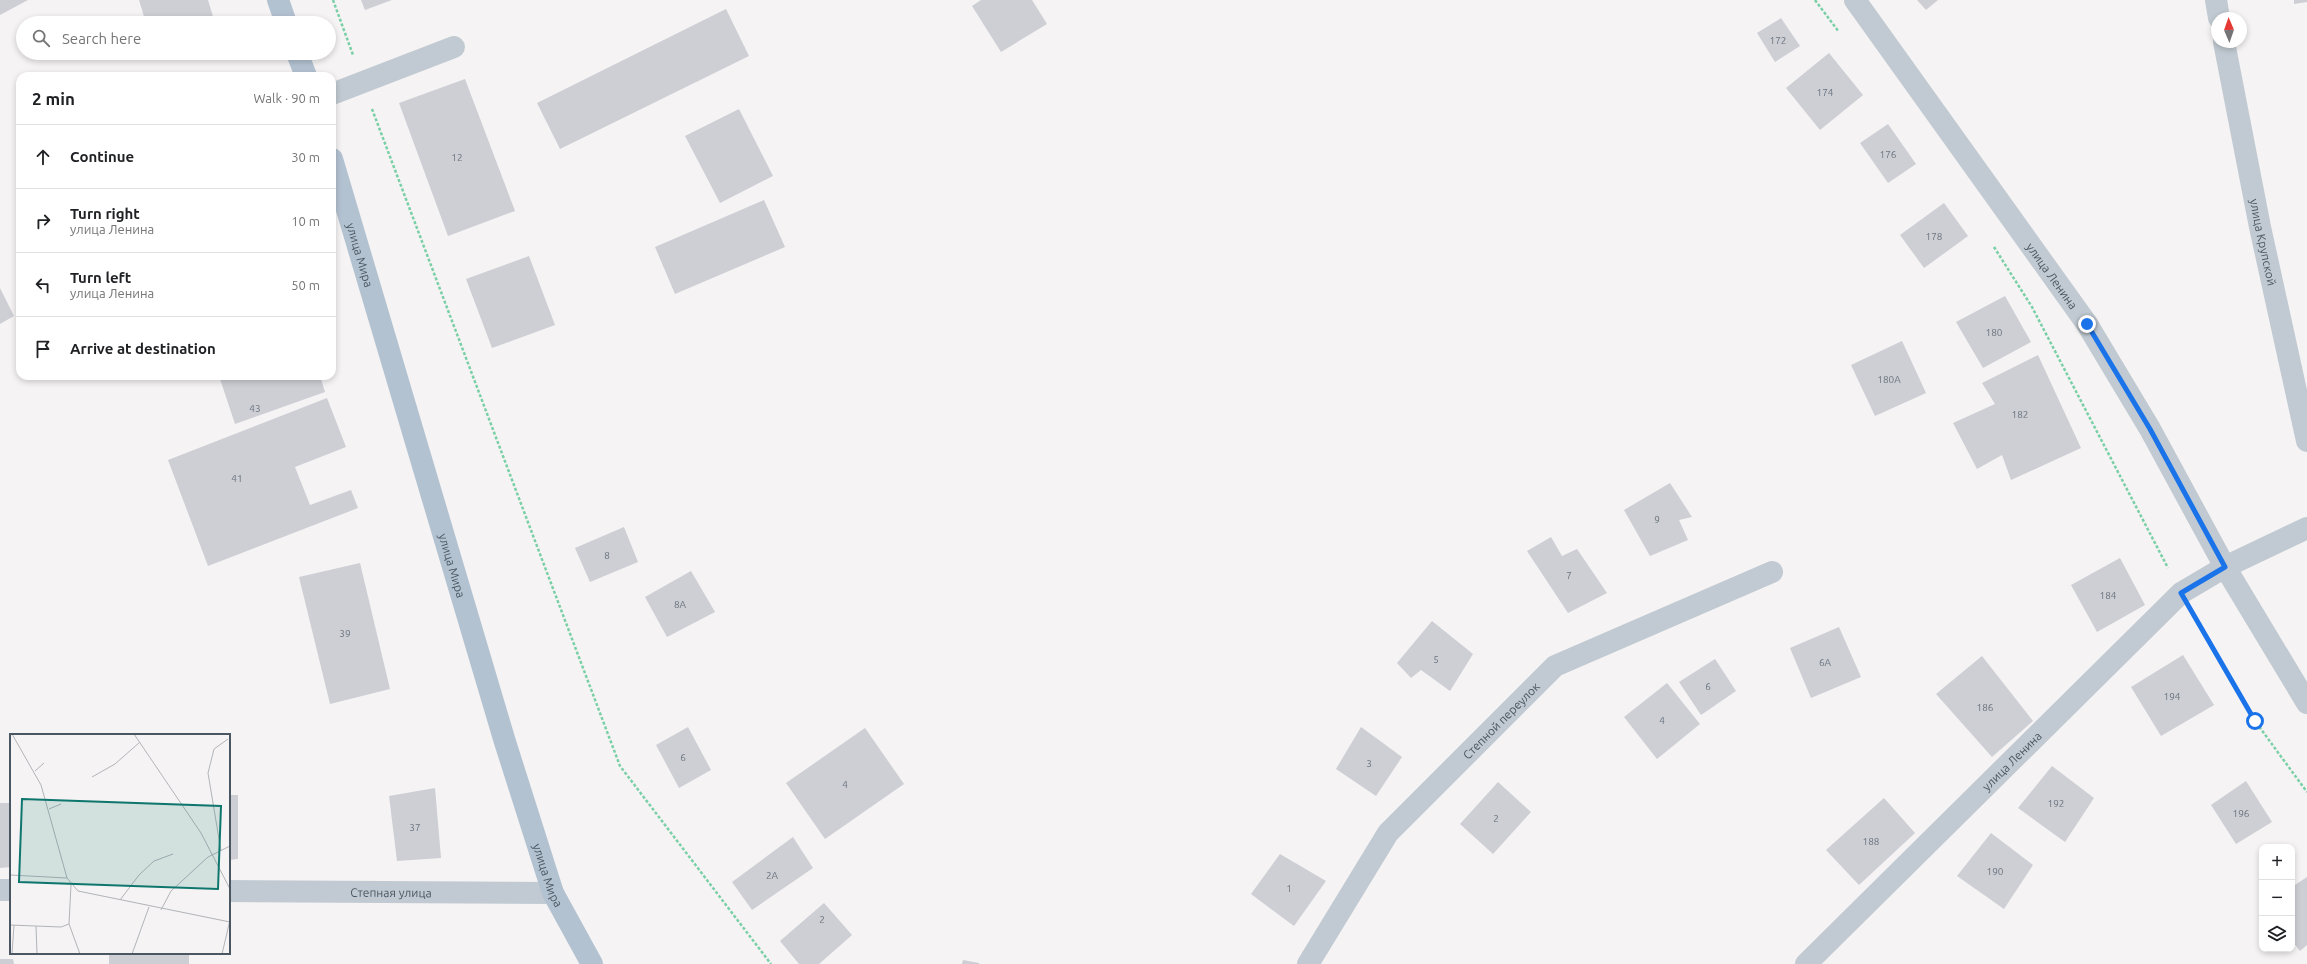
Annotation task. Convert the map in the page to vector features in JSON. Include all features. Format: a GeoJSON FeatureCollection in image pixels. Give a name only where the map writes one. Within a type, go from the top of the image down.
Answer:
{"type":"FeatureCollection","features":[{"type":"Feature","properties":{"kind":"main road"},"geometry":{"type":"LineString","coordinates":[[278,0],[284,16]]}},
{"type":"Feature","properties":{"kind":"main road"},"geometry":{"type":"LineString","coordinates":[[300,60],[304,72]]}},
{"type":"Feature","properties":{"kind":"main road","name":"улица Мира"},"geometry":{"type":"LineString","coordinates":[[336,173],[504,742],[553,893],[592,964]]}},
{"type":"Feature","properties":{"kind":"street","name":"улица Ленина"},"geometry":{"type":"LineString","coordinates":[[1855,0],[2087,324],[2150,429],[2225,567],[2307,703]]}},
{"type":"Feature","properties":{"kind":"street"},"geometry":{"type":"LineString","coordinates":[[2216,0],[2219,12]]}},
{"type":"Feature","properties":{"kind":"street"},"geometry":{"type":"LineString","coordinates":[[336,93],[454,47]]}},
{"type":"Feature","properties":{"kind":"street","name":"улица Крупской"},"geometry":{"type":"LineString","coordinates":[[2225,48],[2260,227],[2307,441]]}},
{"type":"Feature","properties":{"kind":"street"},"geometry":{"type":"LineString","coordinates":[[2225,567],[2307,528]]}},
{"type":"Feature","properties":{"kind":"street","name":"улица Ленина"},"geometry":{"type":"LineString","coordinates":[[1806,964],[2181,593],[2225,567]]}},
{"type":"Feature","properties":{"kind":"street","name":"Степной переулок"},"geometry":{"type":"LineString","coordinates":[[1308,964],[1388,833],[1555,666],[1772,572]]}},
{"type":"Feature","properties":{"kind":"street","name":"Степная улица"},"geometry":{"type":"LineString","coordinates":[[230,891],[553,893]]}},
{"type":"Feature","properties":{"kind":"path"},"geometry":{"type":"LineString","coordinates":[[333,0],[362,83],[620,766],[771,964]]}},
{"type":"Feature","properties":{"kind":"path"},"geometry":{"type":"LineString","coordinates":[[1815,0],[1844,38]]}},
{"type":"Feature","properties":{"kind":"path"},"geometry":{"type":"LineString","coordinates":[[1990,241],[2032,307],[2181,593],[2255,721],[2307,792]]}},
{"type":"Feature","properties":{"kind":"building"},"geometry":{"type":"Polygon","coordinates":[[[0,0],[28,0],[0,15],[0,0]]]}},
{"type":"Feature","properties":{"kind":"building"},"geometry":{"type":"Polygon","coordinates":[[[139,0],[208,0],[213,16],[144,16],[139,0]]]}},
{"type":"Feature","properties":{"kind":"building"},"geometry":{"type":"Polygon","coordinates":[[[361,0],[392,0],[365,10],[361,0]]]}},
{"type":"Feature","properties":{"kind":"building"},"geometry":{"type":"Polygon","coordinates":[[[981,0],[1032,0],[1047,24],[1001,52],[972,6],[981,0]]]}},
{"type":"Feature","properties":{"kind":"building"},"geometry":{"type":"Polygon","coordinates":[[[1917,0],[1938,0],[1926,10],[1917,0]]]}},
{"type":"Feature","properties":{"kind":"building"},"geometry":{"type":"Polygon","coordinates":[[[2294,0],[2307,0],[2307,2],[2294,4],[2294,0]]]}},
{"type":"Feature","properties":{"kind":"building"},"geometry":{"type":"Polygon","coordinates":[[[726,9],[749,56],[560,149],[537,103],[726,9]]]}},
{"type":"Feature","properties":{"kind":"building"},"geometry":{"type":"Polygon","coordinates":[[[1781,18],[1800,46],[1775,62],[1757,33],[1781,18]]]}},
{"type":"Feature","properties":{"kind":"building"},"geometry":{"type":"Polygon","coordinates":[[[1829,53],[1863,95],[1820,130],[1786,88],[1829,53]]]}},
{"type":"Feature","properties":{"kind":"building"},"geometry":{"type":"Polygon","coordinates":[[[465,79],[515,211],[448,236],[399,103],[465,79]]]}},
{"type":"Feature","properties":{"kind":"building"},"geometry":{"type":"Polygon","coordinates":[[[739,109],[773,176],[720,203],[685,136],[739,109]]]}},
{"type":"Feature","properties":{"kind":"building"},"geometry":{"type":"Polygon","coordinates":[[[1888,124],[1916,164],[1888,183],[1860,143],[1888,124]]]}},
{"type":"Feature","properties":{"kind":"building"},"geometry":{"type":"Polygon","coordinates":[[[764,200],[785,247],[675,294],[655,247],[764,200]]]}},
{"type":"Feature","properties":{"kind":"building"},"geometry":{"type":"Polygon","coordinates":[[[1944,203],[1968,236],[1924,268],[1900,235],[1944,203]]]}},
{"type":"Feature","properties":{"kind":"building"},"geometry":{"type":"Polygon","coordinates":[[[529,256],[555,325],[492,348],[466,279],[529,256]]]}},
{"type":"Feature","properties":{"kind":"building"},"geometry":{"type":"Polygon","coordinates":[[[0,288],[14,316],[0,324],[0,288]]]}},
{"type":"Feature","properties":{"kind":"building"},"geometry":{"type":"Polygon","coordinates":[[[2005,296],[2031,342],[1983,368],[1956,322],[2005,296]]]}},
{"type":"Feature","properties":{"kind":"building"},"geometry":{"type":"Polygon","coordinates":[[[1902,341],[1926,393],[1875,416],[1851,365],[1902,341]]]}},
{"type":"Feature","properties":{"kind":"building"},"geometry":{"type":"Polygon","coordinates":[[[2038,355],[2081,448],[2011,480],[2002,455],[1977,469],[1953,423],[1995,404],[1982,383],[2038,355]]]}},
{"type":"Feature","properties":{"kind":"building"},"geometry":{"type":"Polygon","coordinates":[[[220,380],[321,380],[325,392],[235,424],[220,380]]]}},
{"type":"Feature","properties":{"kind":"building"},"geometry":{"type":"Polygon","coordinates":[[[327,398],[346,447],[295,467],[310,505],[351,490],[358,508],[208,566],[168,460],[327,398]]]}},
{"type":"Feature","properties":{"kind":"building"},"geometry":{"type":"Polygon","coordinates":[[[1670,483],[1692,517],[1679,520],[1688,540],[1650,556],[1624,510],[1670,483]]]}},
{"type":"Feature","properties":{"kind":"building"},"geometry":{"type":"Polygon","coordinates":[[[624,527],[638,562],[590,582],[575,548],[624,527]]]}},
{"type":"Feature","properties":{"kind":"building"},"geometry":{"type":"Polygon","coordinates":[[[1551,537],[1562,556],[1577,549],[1607,593],[1568,613],[1527,551],[1551,537]]]}},
{"type":"Feature","properties":{"kind":"building"},"geometry":{"type":"Polygon","coordinates":[[[2120,558],[2145,605],[2097,632],[2071,585],[2120,558]]]}},
{"type":"Feature","properties":{"kind":"building"},"geometry":{"type":"Polygon","coordinates":[[[360,563],[390,689],[330,704],[299,577],[360,563]]]}},
{"type":"Feature","properties":{"kind":"building"},"geometry":{"type":"Polygon","coordinates":[[[691,571],[715,612],[667,637],[645,597],[691,571]]]}},
{"type":"Feature","properties":{"kind":"building"},"geometry":{"type":"Polygon","coordinates":[[[1432,621],[1473,654],[1450,691],[1421,670],[1411,678],[1397,663],[1432,621]]]}},
{"type":"Feature","properties":{"kind":"building"},"geometry":{"type":"Polygon","coordinates":[[[1839,627],[1861,677],[1811,698],[1790,648],[1839,627]]]}},
{"type":"Feature","properties":{"kind":"building"},"geometry":{"type":"Polygon","coordinates":[[[2183,655],[2214,705],[2161,736],[2131,687],[2183,655]]]}},
{"type":"Feature","properties":{"kind":"building"},"geometry":{"type":"Polygon","coordinates":[[[1982,656],[2033,721],[1992,757],[1936,694],[1982,656]]]}},
{"type":"Feature","properties":{"kind":"building"},"geometry":{"type":"Polygon","coordinates":[[[1715,659],[1736,691],[1701,715],[1679,682],[1715,659]]]}},
{"type":"Feature","properties":{"kind":"building"},"geometry":{"type":"Polygon","coordinates":[[[1667,683],[1700,724],[1657,759],[1624,717],[1667,683]]]}},
{"type":"Feature","properties":{"kind":"building"},"geometry":{"type":"Polygon","coordinates":[[[688,727],[711,770],[679,788],[656,745],[688,727]]]}},
{"type":"Feature","properties":{"kind":"building"},"geometry":{"type":"Polygon","coordinates":[[[1361,727],[1402,757],[1376,796],[1336,769],[1361,727]]]}},
{"type":"Feature","properties":{"kind":"building"},"geometry":{"type":"Polygon","coordinates":[[[865,728],[904,784],[825,839],[786,783],[865,728]]]}},
{"type":"Feature","properties":{"kind":"building"},"geometry":{"type":"Polygon","coordinates":[[[2052,766],[2094,798],[2065,842],[2018,808],[2052,766]]]}},
{"type":"Feature","properties":{"kind":"building"},"geometry":{"type":"Polygon","coordinates":[[[2246,781],[2272,822],[2236,844],[2211,805],[2246,781]]]}},
{"type":"Feature","properties":{"kind":"building"},"geometry":{"type":"Polygon","coordinates":[[[1498,782],[1531,812],[1493,854],[1460,824],[1498,782]]]}},
{"type":"Feature","properties":{"kind":"building"},"geometry":{"type":"Polygon","coordinates":[[[435,788],[441,858],[397,861],[389,796],[435,788]]]}},
{"type":"Feature","properties":{"kind":"building"},"geometry":{"type":"Polygon","coordinates":[[[230,795],[238,795],[238,859],[230,860],[230,795]]]}},
{"type":"Feature","properties":{"kind":"building"},"geometry":{"type":"Polygon","coordinates":[[[1884,798],[1915,833],[1859,885],[1826,850],[1884,798]]]}},
{"type":"Feature","properties":{"kind":"building"},"geometry":{"type":"Polygon","coordinates":[[[0,803],[10,803],[10,867],[0,868],[0,803]]]}},
{"type":"Feature","properties":{"kind":"building"},"geometry":{"type":"Polygon","coordinates":[[[1991,833],[2033,865],[2004,909],[1957,876],[1991,833]]]}},
{"type":"Feature","properties":{"kind":"building"},"geometry":{"type":"Polygon","coordinates":[[[793,837],[813,868],[752,910],[732,882],[793,837]]]}},
{"type":"Feature","properties":{"kind":"building"},"geometry":{"type":"Polygon","coordinates":[[[1280,854],[1326,881],[1294,926],[1251,894],[1280,854]]]}},
{"type":"Feature","properties":{"kind":"building"},"geometry":{"type":"Polygon","coordinates":[[[2307,877],[2307,945],[2300,951],[2295,945],[2295,885],[2307,877]]]}},
{"type":"Feature","properties":{"kind":"building"},"geometry":{"type":"Polygon","coordinates":[[[824,903],[852,935],[819,964],[799,964],[780,941],[824,903]]]}},
{"type":"Feature","properties":{"kind":"building"},"geometry":{"type":"Polygon","coordinates":[[[109,954],[189,954],[189,964],[109,964],[109,954]]]}},
{"type":"Feature","properties":{"kind":"building"},"geometry":{"type":"Polygon","coordinates":[[[0,959],[13,959],[14,964],[0,964],[0,959]]]}},
{"type":"Feature","properties":{"kind":"building"},"geometry":{"type":"Polygon","coordinates":[[[963,960],[979,963],[979,964],[962,964],[963,960]]]}},
{"type":"Feature","properties":{"kind":"route"},"geometry":{"type":"LineString","coordinates":[[2087,324],[2150,429],[2225,567],[2181,593],[2255,721]]}}]}
